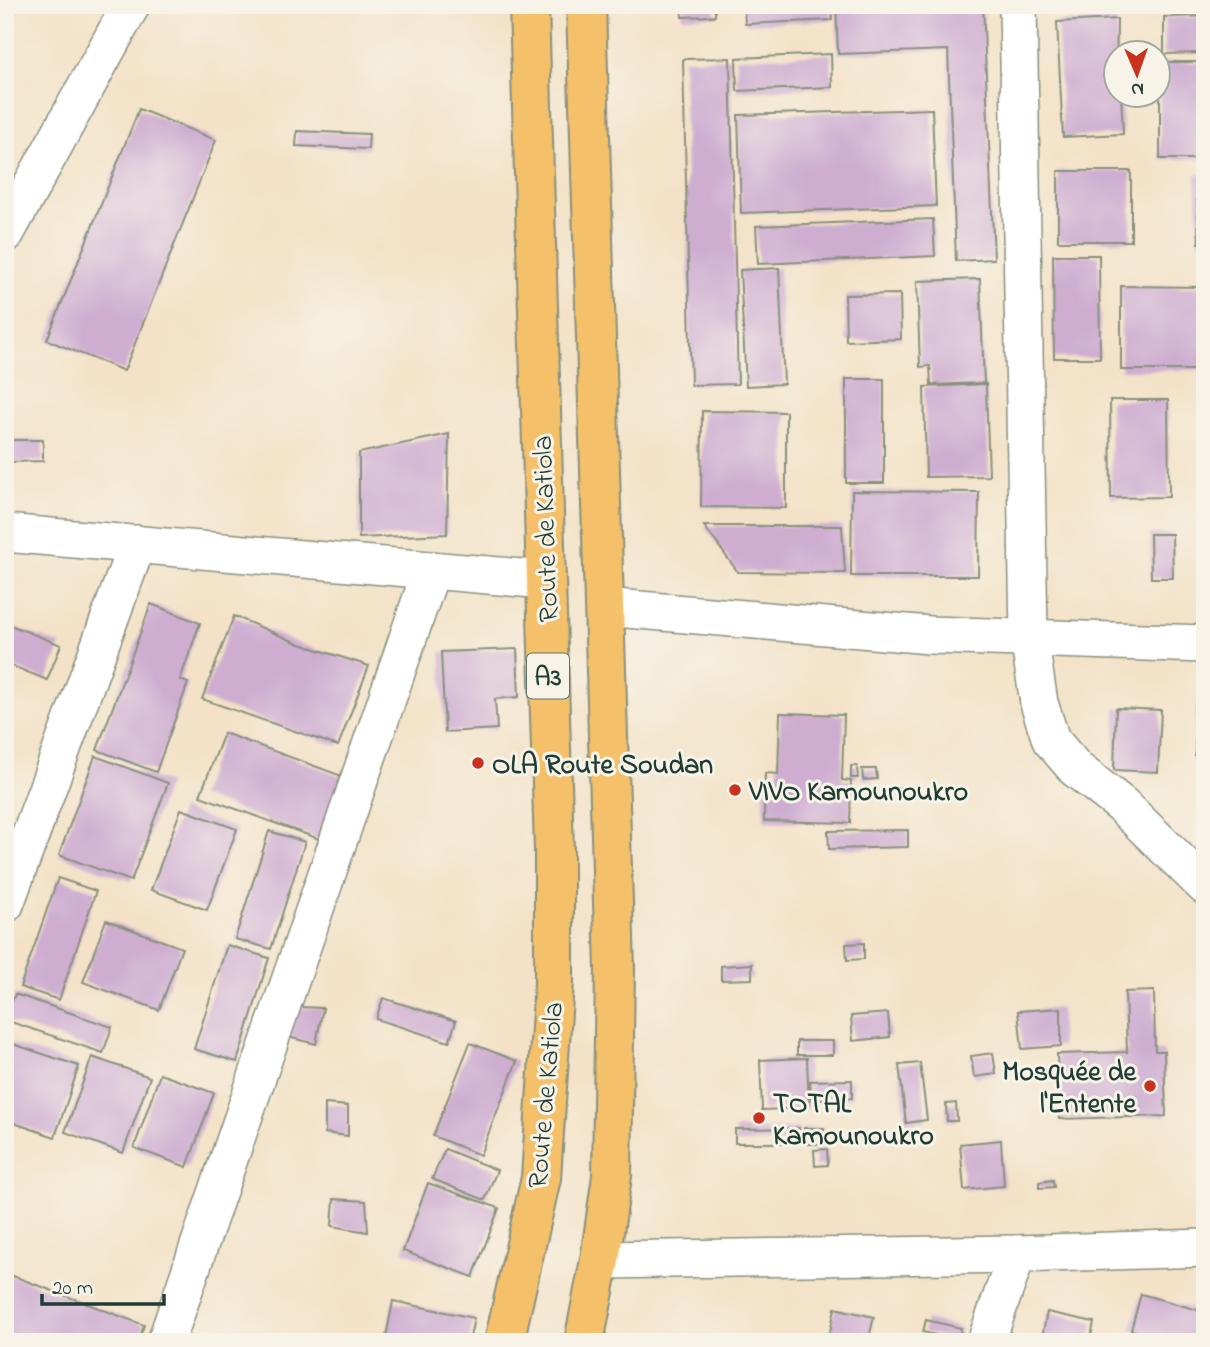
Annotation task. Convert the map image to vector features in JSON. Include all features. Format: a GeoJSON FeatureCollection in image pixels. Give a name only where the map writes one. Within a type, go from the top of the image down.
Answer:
{"type":"FeatureCollection","features":[{"type":"Feature","properties":{"kind":"highway","name":"Route de Katiola"},"geometry":{"type":"LineString","coordinates":[[504,1342],[541,1178],[554,982],[554,851],[529,5]]}},
{"type":"Feature","properties":{"kind":"highway","name":"Route de Katiola"},"geometry":{"type":"LineString","coordinates":[[583,1342],[600,1260],[612,1176],[615,1058],[614,882],[586,5]]}},
{"type":"Feature","properties":{"kind":"street"},"geometry":{"type":"LineString","coordinates":[[5,234],[131,5]]}},
{"type":"Feature","properties":{"kind":"street"},"geometry":{"type":"LineString","coordinates":[[1017,5],[1029,637],[1039,703],[1051,740],[1076,769],[1122,805],[1205,886]]}},
{"type":"Feature","properties":{"kind":"street"},"geometry":{"type":"LineString","coordinates":[[5,533],[545,580]]}},
{"type":"Feature","properties":{"kind":"street"},"geometry":{"type":"LineString","coordinates":[[5,904],[137,544]]}},
{"type":"Feature","properties":{"kind":"street"},"geometry":{"type":"LineString","coordinates":[[166,1342],[431,571]]}},
{"type":"Feature","properties":{"kind":"street"},"geometry":{"type":"LineString","coordinates":[[604,607],[930,635],[1205,644]]}},
{"type":"Feature","properties":{"kind":"street"},"geometry":{"type":"LineString","coordinates":[[600,1260],[1017,1254],[1205,1248]]}},
{"type":"Feature","properties":{"kind":"street"},"geometry":{"type":"LineString","coordinates":[[986,1342],[1017,1254]]}},
{"type":"Feature","properties":{"kind":"building"},"geometry":{"type":"Polygon","coordinates":[[[682,5],[715,5],[715,16],[682,17],[682,5]]]}},
{"type":"Feature","properties":{"kind":"building"},"geometry":{"type":"Polygon","coordinates":[[[744,5],[832,5],[832,20],[745,24],[744,5]]]}},
{"type":"Feature","properties":{"kind":"building"},"geometry":{"type":"Polygon","coordinates":[[[836,5],[983,5],[994,259],[956,261],[948,50],[838,54],[836,5]]]}},
{"type":"Feature","properties":{"kind":"building"},"geometry":{"type":"Polygon","coordinates":[[[1140,5],[1205,5],[1205,13],[1140,10],[1140,5]]]}},
{"type":"Feature","properties":{"kind":"building"},"geometry":{"type":"Polygon","coordinates":[[[1205,16],[1205,53],[1172,54],[1172,38],[1164,38],[1164,17],[1205,16]]]}},
{"type":"Feature","properties":{"kind":"building"},"geometry":{"type":"Polygon","coordinates":[[[1117,19],[1117,38],[1102,38],[1102,108],[1122,108],[1123,134],[1063,137],[1057,22],[1117,19]]]}},
{"type":"Feature","properties":{"kind":"building"},"geometry":{"type":"Polygon","coordinates":[[[831,54],[832,87],[737,91],[736,58],[831,54]]]}},
{"type":"Feature","properties":{"kind":"building"},"geometry":{"type":"Polygon","coordinates":[[[730,58],[738,384],[691,385],[683,59],[730,58]]]}},
{"type":"Feature","properties":{"kind":"building"},"geometry":{"type":"Polygon","coordinates":[[[1172,62],[1205,62],[1205,159],[1160,159],[1160,108],[1172,108],[1172,62]]]}},
{"type":"Feature","properties":{"kind":"building"},"geometry":{"type":"Polygon","coordinates":[[[139,109],[216,140],[124,371],[47,340],[139,109]]]}},
{"type":"Feature","properties":{"kind":"building"},"geometry":{"type":"Polygon","coordinates":[[[932,109],[936,206],[741,213],[738,115],[932,109]]]}},
{"type":"Feature","properties":{"kind":"building"},"geometry":{"type":"Polygon","coordinates":[[[297,131],[369,134],[368,149],[296,146],[297,131]]]}},
{"type":"Feature","properties":{"kind":"building"},"geometry":{"type":"Polygon","coordinates":[[[1058,171],[1131,171],[1131,241],[1058,241],[1058,171]]]}},
{"type":"Feature","properties":{"kind":"building"},"geometry":{"type":"Polygon","coordinates":[[[1196,174],[1205,174],[1205,242],[1199,243],[1196,174]]]}},
{"type":"Feature","properties":{"kind":"building"},"geometry":{"type":"Polygon","coordinates":[[[933,219],[935,256],[758,264],[756,226],[933,219]]]}},
{"type":"Feature","properties":{"kind":"building"},"geometry":{"type":"Polygon","coordinates":[[[1053,255],[1099,255],[1100,358],[1054,358],[1053,255]]]}},
{"type":"Feature","properties":{"kind":"building"},"geometry":{"type":"Polygon","coordinates":[[[779,268],[784,384],[746,386],[740,270],[779,268]]]}},
{"type":"Feature","properties":{"kind":"building"},"geometry":{"type":"Polygon","coordinates":[[[980,279],[984,383],[931,385],[930,366],[920,367],[917,281],[980,279]]]}},
{"type":"Feature","properties":{"kind":"building"},"geometry":{"type":"Polygon","coordinates":[[[1121,286],[1205,287],[1205,370],[1121,370],[1121,286]]]}},
{"type":"Feature","properties":{"kind":"building"},"geometry":{"type":"Polygon","coordinates":[[[900,294],[901,339],[846,341],[845,295],[900,294]]]}},
{"type":"Feature","properties":{"kind":"building"},"geometry":{"type":"Polygon","coordinates":[[[846,379],[884,379],[884,483],[846,483],[846,379]]]}},
{"type":"Feature","properties":{"kind":"building"},"geometry":{"type":"Polygon","coordinates":[[[986,384],[989,476],[926,477],[924,387],[986,384]]]}},
{"type":"Feature","properties":{"kind":"building"},"geometry":{"type":"Polygon","coordinates":[[[1110,400],[1168,400],[1169,497],[1111,498],[1110,400]]]}},
{"type":"Feature","properties":{"kind":"building"},"geometry":{"type":"Polygon","coordinates":[[[702,411],[786,412],[786,508],[701,507],[702,411]]]}},
{"type":"Feature","properties":{"kind":"building"},"geometry":{"type":"Polygon","coordinates":[[[449,434],[447,534],[359,538],[359,453],[449,434]]]}},
{"type":"Feature","properties":{"kind":"building"},"geometry":{"type":"Polygon","coordinates":[[[8,440],[43,440],[43,461],[11,462],[8,440]]]}},
{"type":"Feature","properties":{"kind":"building"},"geometry":{"type":"Polygon","coordinates":[[[852,491],[979,492],[978,576],[851,576],[852,491]]]}},
{"type":"Feature","properties":{"kind":"building"},"geometry":{"type":"Polygon","coordinates":[[[704,526],[842,526],[845,573],[738,572],[704,526]]]}},
{"type":"Feature","properties":{"kind":"building"},"geometry":{"type":"Polygon","coordinates":[[[1150,534],[1172,534],[1173,578],[1151,578],[1150,534]]]}},
{"type":"Feature","properties":{"kind":"building"},"geometry":{"type":"Polygon","coordinates":[[[151,604],[200,623],[180,680],[188,683],[156,772],[97,750],[151,604]]]}},
{"type":"Feature","properties":{"kind":"building"},"geometry":{"type":"Polygon","coordinates":[[[234,616],[300,644],[369,666],[338,746],[202,699],[234,616]]]}},
{"type":"Feature","properties":{"kind":"building"},"geometry":{"type":"Polygon","coordinates":[[[5,623],[61,645],[47,680],[5,663],[5,623]]]}},
{"type":"Feature","properties":{"kind":"building"},"geometry":{"type":"Polygon","coordinates":[[[517,649],[519,697],[495,699],[497,729],[445,732],[441,652],[517,649]]]}},
{"type":"Feature","properties":{"kind":"building"},"geometry":{"type":"Polygon","coordinates":[[[1196,706],[1205,706],[1205,759],[1195,759],[1196,706]]]}},
{"type":"Feature","properties":{"kind":"building"},"geometry":{"type":"Polygon","coordinates":[[[1116,708],[1161,710],[1158,772],[1114,770],[1116,708]]]}},
{"type":"Feature","properties":{"kind":"building"},"geometry":{"type":"Polygon","coordinates":[[[780,713],[844,715],[842,780],[851,781],[850,823],[764,821],[765,773],[778,774],[780,713]]]}},
{"type":"Feature","properties":{"kind":"building"},"geometry":{"type":"Polygon","coordinates":[[[224,733],[342,776],[319,839],[200,796],[224,733]]]}},
{"type":"Feature","properties":{"kind":"building"},"geometry":{"type":"Polygon","coordinates":[[[95,756],[168,783],[131,881],[59,855],[95,756]]]}},
{"type":"Feature","properties":{"kind":"building"},"geometry":{"type":"Polygon","coordinates":[[[851,766],[857,766],[858,778],[851,778],[851,766]]]}},
{"type":"Feature","properties":{"kind":"building"},"geometry":{"type":"Polygon","coordinates":[[[862,769],[876,769],[877,779],[863,780],[862,769]]]}},
{"type":"Feature","properties":{"kind":"building"},"geometry":{"type":"Polygon","coordinates":[[[181,809],[237,829],[207,910],[151,890],[181,809]]]}},
{"type":"Feature","properties":{"kind":"building"},"geometry":{"type":"Polygon","coordinates":[[[908,830],[908,847],[829,849],[828,831],[908,830]]]}},
{"type":"Feature","properties":{"kind":"building"},"geometry":{"type":"Polygon","coordinates":[[[269,831],[305,842],[271,949],[235,939],[269,831]]]}},
{"type":"Feature","properties":{"kind":"building"},"geometry":{"type":"Polygon","coordinates":[[[58,878],[96,891],[59,1000],[20,987],[58,878]]]}},
{"type":"Feature","properties":{"kind":"building"},"geometry":{"type":"Polygon","coordinates":[[[106,920],[182,948],[159,1010],[83,982],[106,920]]]}},
{"type":"Feature","properties":{"kind":"building"},"geometry":{"type":"Polygon","coordinates":[[[864,943],[864,959],[847,960],[846,944],[864,943]]]}},
{"type":"Feature","properties":{"kind":"building"},"geometry":{"type":"Polygon","coordinates":[[[227,945],[269,958],[237,1062],[194,1049],[227,945]]]}},
{"type":"Feature","properties":{"kind":"building"},"geometry":{"type":"Polygon","coordinates":[[[752,964],[752,979],[721,980],[721,966],[752,964]]]}},
{"type":"Feature","properties":{"kind":"building"},"geometry":{"type":"Polygon","coordinates":[[[1154,991],[1155,1051],[1164,1051],[1166,1116],[1059,1119],[1057,1054],[1127,1052],[1125,992],[1154,991]]]}},
{"type":"Feature","properties":{"kind":"building"},"geometry":{"type":"Polygon","coordinates":[[[15,994],[112,1027],[103,1053],[5,1020],[15,994]]]}},
{"type":"Feature","properties":{"kind":"building"},"geometry":{"type":"Polygon","coordinates":[[[383,998],[456,1021],[449,1042],[376,1019],[383,998]]]}},
{"type":"Feature","properties":{"kind":"building"},"geometry":{"type":"Polygon","coordinates":[[[300,1007],[323,1008],[316,1044],[288,1037],[300,1007]]]}},
{"type":"Feature","properties":{"kind":"building"},"geometry":{"type":"Polygon","coordinates":[[[1061,1008],[1061,1046],[1022,1049],[1018,1011],[1061,1008]]]}},
{"type":"Feature","properties":{"kind":"building"},"geometry":{"type":"Polygon","coordinates":[[[888,1013],[890,1037],[853,1041],[851,1016],[888,1013]]]}},
{"type":"Feature","properties":{"kind":"building"},"geometry":{"type":"Polygon","coordinates":[[[797,1041],[833,1041],[833,1055],[797,1055],[797,1041]]]}},
{"type":"Feature","properties":{"kind":"building"},"geometry":{"type":"Polygon","coordinates":[[[10,1043],[79,1066],[55,1137],[5,1120],[5,1056],[10,1043]]]}},
{"type":"Feature","properties":{"kind":"building"},"geometry":{"type":"Polygon","coordinates":[[[470,1043],[517,1061],[480,1155],[433,1136],[470,1043]]]}},
{"type":"Feature","properties":{"kind":"building"},"geometry":{"type":"Polygon","coordinates":[[[993,1053],[996,1074],[974,1077],[971,1056],[993,1053]]]}},
{"type":"Feature","properties":{"kind":"building"},"geometry":{"type":"Polygon","coordinates":[[[92,1057],[150,1077],[123,1153],[65,1132],[92,1057]]]}},
{"type":"Feature","properties":{"kind":"building"},"geometry":{"type":"Polygon","coordinates":[[[807,1058],[809,1108],[762,1110],[760,1060],[807,1058]]]}},
{"type":"Feature","properties":{"kind":"building"},"geometry":{"type":"Polygon","coordinates":[[[920,1063],[927,1120],[906,1123],[899,1065],[920,1063]]]}},
{"type":"Feature","properties":{"kind":"building"},"geometry":{"type":"Polygon","coordinates":[[[160,1074],[214,1093],[187,1167],[134,1148],[160,1074]]]}},
{"type":"Feature","properties":{"kind":"building"},"geometry":{"type":"Polygon","coordinates":[[[852,1080],[852,1098],[811,1099],[810,1081],[852,1080]]]}},
{"type":"Feature","properties":{"kind":"building"},"geometry":{"type":"Polygon","coordinates":[[[956,1103],[957,1121],[947,1121],[946,1104],[956,1103]]]}},
{"type":"Feature","properties":{"kind":"building"},"geometry":{"type":"Polygon","coordinates":[[[325,1104],[348,1106],[348,1136],[325,1133],[325,1104]]]}},
{"type":"Feature","properties":{"kind":"building"},"geometry":{"type":"Polygon","coordinates":[[[799,1128],[798,1143],[735,1143],[735,1129],[799,1128]]]}},
{"type":"Feature","properties":{"kind":"building"},"geometry":{"type":"Polygon","coordinates":[[[804,1128],[824,1128],[823,1144],[804,1144],[804,1128]]]}},
{"type":"Feature","properties":{"kind":"building"},"geometry":{"type":"Polygon","coordinates":[[[1001,1140],[1004,1186],[964,1190],[960,1144],[1001,1140]]]}},
{"type":"Feature","properties":{"kind":"building"},"geometry":{"type":"Polygon","coordinates":[[[445,1149],[497,1170],[485,1200],[432,1179],[445,1149]]]}},
{"type":"Feature","properties":{"kind":"building"},"geometry":{"type":"Polygon","coordinates":[[[827,1149],[828,1165],[815,1166],[814,1150],[827,1149]]]}},
{"type":"Feature","properties":{"kind":"building"},"geometry":{"type":"Polygon","coordinates":[[[1053,1180],[1054,1187],[1039,1188],[1039,1182],[1053,1180]]]}},
{"type":"Feature","properties":{"kind":"building"},"geometry":{"type":"Polygon","coordinates":[[[428,1183],[499,1208],[473,1277],[403,1251],[428,1183]]]}},
{"type":"Feature","properties":{"kind":"building"},"geometry":{"type":"Polygon","coordinates":[[[334,1199],[366,1201],[368,1232],[332,1226],[334,1199]]]}},
{"type":"Feature","properties":{"kind":"building"},"geometry":{"type":"Polygon","coordinates":[[[5,1273],[144,1325],[138,1342],[5,1342],[5,1273]]]}},
{"type":"Feature","properties":{"kind":"building"},"geometry":{"type":"Polygon","coordinates":[[[1141,1294],[1205,1312],[1205,1342],[1174,1342],[1131,1330],[1141,1294]]]}},
{"type":"Feature","properties":{"kind":"building"},"geometry":{"type":"Polygon","coordinates":[[[393,1301],[474,1318],[469,1342],[385,1342],[393,1301]]]}},
{"type":"Feature","properties":{"kind":"building"},"geometry":{"type":"Polygon","coordinates":[[[835,1308],[874,1317],[868,1342],[828,1342],[835,1308]]]}},
{"type":"Feature","properties":{"kind":"building"},"geometry":{"type":"Polygon","coordinates":[[[1047,1312],[1094,1322],[1090,1342],[1041,1342],[1047,1312]]]}},
{"type":"Feature","properties":{"kind":"building"},"geometry":{"type":"Polygon","coordinates":[[[926,1320],[961,1328],[958,1341],[923,1332],[926,1320]]]}},
{"type":"Feature","properties":{"kind":"place","name":"OLA Route Soudan"},"geometry":{"type":"Point","coordinates":[478,763]}},
{"type":"Feature","properties":{"kind":"place","name":"VIVO Kamounoukro"},"geometry":{"type":"Point","coordinates":[735,790]}},
{"type":"Feature","properties":{"kind":"place","name":"Mosquée de l'Entente"},"geometry":{"type":"Point","coordinates":[1150,1086]}},
{"type":"Feature","properties":{"kind":"place","name":"TOTAL Kamounoukro"},"geometry":{"type":"Point","coordinates":[759,1118]}}]}
